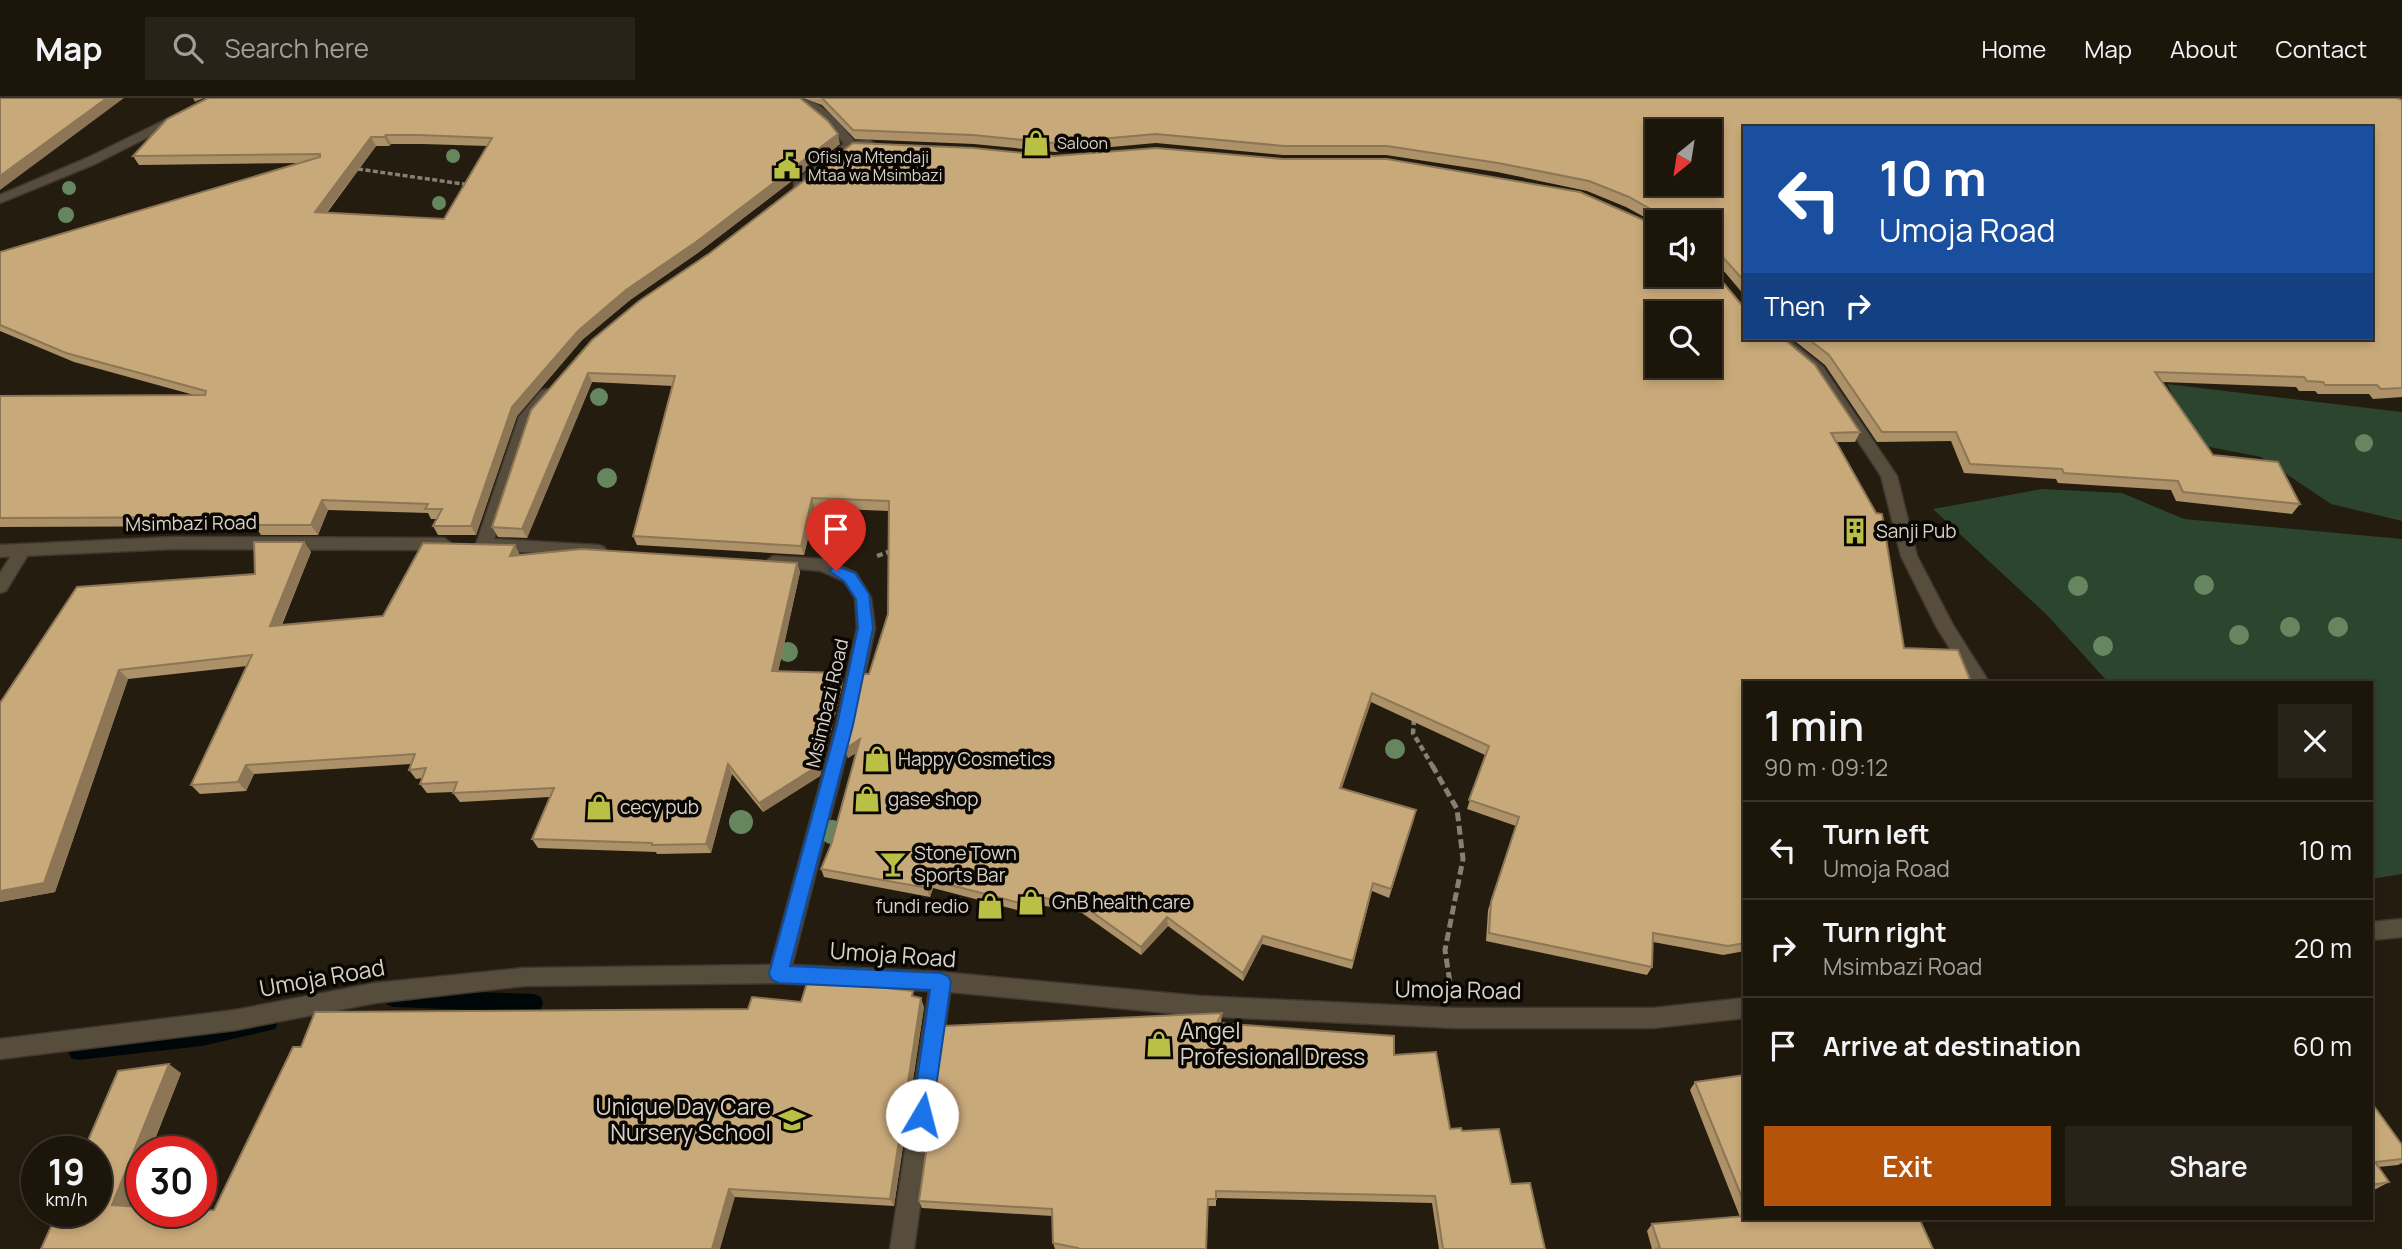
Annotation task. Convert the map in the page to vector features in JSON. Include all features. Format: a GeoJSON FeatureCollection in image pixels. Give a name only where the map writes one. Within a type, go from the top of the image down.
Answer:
{"type":"FeatureCollection","features":[{"type":"Feature","properties":{"kind":"street"},"geometry":{"type":"LineString","coordinates":[[0,199],[91,161],[219,98]]}},
{"type":"Feature","properties":{"kind":"street"},"geometry":{"type":"LineString","coordinates":[[801,98],[836,126],[851,145]]}},
{"type":"Feature","properties":{"kind":"street"},"geometry":{"type":"LineString","coordinates":[[791,190],[851,145],[876,145]]}},
{"type":"Feature","properties":{"kind":"street"},"geometry":{"type":"LineString","coordinates":[[1781,340],[1818,370],[1889,476],[1909,556],[1946,628],[1979,681]]}},
{"type":"Feature","properties":{"kind":"street"},"geometry":{"type":"LineString","coordinates":[[471,544],[526,417],[553,386]]}},
{"type":"Feature","properties":{"kind":"street","name":"Msimbazi Road"},"geometry":{"type":"LineString","coordinates":[[0,551],[174,543],[471,544],[620,552]]}},
{"type":"Feature","properties":{"kind":"street"},"geometry":{"type":"LineString","coordinates":[[0,587],[23,550]]}},
{"type":"Feature","properties":{"kind":"street"},"geometry":{"type":"LineString","coordinates":[[755,561],[822,565],[850,577]]}},
{"type":"Feature","properties":{"kind":"street","name":"Msimbazi Road"},"geometry":{"type":"LineString","coordinates":[[779,974],[845,725],[866,628],[863,598],[850,577]]}},
{"type":"Feature","properties":{"kind":"street"},"geometry":{"type":"LineString","coordinates":[[2373,931],[2402,928]]}},
{"type":"Feature","properties":{"kind":"street","name":"Umoja Road"},"geometry":{"type":"LineString","coordinates":[[0,1049],[235,1020],[375,993],[524,976],[779,974],[941,982],[1200,1006],[1455,1018],[1653,1018],[1743,1007]]}},
{"type":"Feature","properties":{"kind":"street"},"geometry":{"type":"LineString","coordinates":[[902,1249],[941,982]]}},
{"type":"Feature","properties":{"kind":"path"},"geometry":{"type":"LineString","coordinates":[[358,169],[481,186]]}},
{"type":"Feature","properties":{"kind":"path"},"geometry":{"type":"LineString","coordinates":[[850,577],[881,553],[908,547]]}},
{"type":"Feature","properties":{"kind":"path"},"geometry":{"type":"LineString","coordinates":[[1415,709],[1413,733],[1457,809],[1463,859],[1445,950],[1455,1018]]}},
{"type":"Feature","properties":{"kind":"green space"},"geometry":{"type":"Polygon","coordinates":[[[2167,384],[2402,412],[2402,521],[2331,504],[2261,457],[2199,445],[2167,384]]]}},
{"type":"Feature","properties":{"kind":"green space"},"geometry":{"type":"Polygon","coordinates":[[[2042,489],[2122,493],[2184,519],[2402,539],[2402,874],[2373,879],[2373,681],[2107,681],[2048,616],[1933,509],[2042,489]]]}},
{"type":"Feature","properties":{"kind":"building"},"geometry":{"type":"Polygon","coordinates":[[[0,98],[107,98],[0,176],[0,98]]]}},
{"type":"Feature","properties":{"kind":"building"},"geometry":{"type":"Polygon","coordinates":[[[208,98],[800,98],[828,121],[838,134],[696,242],[626,290],[578,331],[512,407],[471,526],[433,526],[442,509],[425,509],[428,504],[322,500],[311,525],[254,525],[254,517],[0,518],[0,396],[205,395],[206,391],[66,353],[0,325],[0,252],[320,157],[320,154],[133,156],[167,119],[208,98]],[[419,135],[371,137],[315,212],[444,219],[492,138],[419,135]]]}},
{"type":"Feature","properties":{"kind":"building"},"geometry":{"type":"Polygon","coordinates":[[[822,98],[2397,98],[2402,100],[2402,388],[2325,385],[2323,382],[2307,381],[2304,377],[2155,372],[2213,455],[2278,462],[2300,504],[2183,492],[2178,481],[2064,473],[2062,469],[1970,464],[1956,432],[1882,432],[1829,355],[1810,340],[2373,340],[2373,126],[1743,126],[1743,280],[1722,256],[1722,210],[1652,210],[1629,197],[1589,181],[1498,163],[1387,146],[1284,146],[1156,134],[1054,143],[973,135],[853,130],[822,98]]]}},
{"type":"Feature","properties":{"kind":"building"},"geometry":{"type":"Polygon","coordinates":[[[853,143],[973,148],[1054,156],[1156,148],[1283,159],[1387,159],[1580,192],[1645,221],[1645,287],[1722,287],[1722,281],[1743,304],[1743,340],[1785,340],[1815,365],[1860,432],[1831,433],[1876,513],[1882,514],[1904,648],[1958,650],[1971,681],[1743,681],[1743,943],[1728,946],[1653,933],[1652,967],[1489,933],[1491,902],[1519,817],[1469,800],[1489,746],[1372,693],[1340,788],[1416,810],[1391,889],[1373,883],[1353,961],[1263,936],[1243,973],[1167,917],[1141,947],[1081,904],[1039,897],[1035,907],[931,880],[927,888],[821,869],[831,845],[860,739],[845,749],[863,674],[869,674],[888,614],[889,501],[812,498],[801,546],[633,536],[675,376],[588,373],[522,529],[492,527],[531,410],[592,340],[639,301],[710,253],[853,143]]]}},
{"type":"Feature","properties":{"kind":"building"},"geometry":{"type":"Polygon","coordinates":[[[254,542],[304,542],[270,626],[383,616],[423,543],[515,545],[510,556],[582,549],[797,563],[772,671],[840,673],[816,767],[759,803],[728,764],[706,844],[652,845],[532,839],[554,788],[453,793],[457,782],[420,784],[426,768],[409,770],[415,754],[246,765],[238,782],[191,785],[252,655],[119,670],[44,883],[0,891],[0,703],[77,587],[255,574],[254,542]]]}},
{"type":"Feature","properties":{"kind":"building"},"geometry":{"type":"Polygon","coordinates":[[[825,981],[913,991],[912,996],[921,998],[890,1199],[729,1189],[712,1249],[41,1249],[51,1227],[112,1227],[112,1205],[126,1206],[126,1227],[217,1227],[217,1204],[293,1047],[301,1047],[315,1012],[748,1009],[752,997],[801,1002],[807,983],[824,985],[825,981]]]}},
{"type":"Feature","properties":{"kind":"building"},"geometry":{"type":"Polygon","coordinates":[[[1222,1013],[1217,1023],[1394,1036],[1394,1055],[1436,1052],[1450,1129],[1499,1129],[1511,1184],[1530,1183],[1545,1249],[1443,1249],[1435,1196],[1216,1191],[1216,1199],[1208,1199],[1206,1249],[1078,1249],[1053,1243],[1052,1209],[919,1201],[944,1026],[1222,1013]]]}},
{"type":"Feature","properties":{"kind":"building"},"geometry":{"type":"Polygon","coordinates":[[[169,1064],[140,1136],[126,1136],[126,1170],[112,1205],[112,1136],[90,1136],[118,1071],[169,1064]]]}},
{"type":"Feature","properties":{"kind":"building"},"geometry":{"type":"Polygon","coordinates":[[[1743,1075],[1743,1200],[1695,1082],[1743,1075]]]}},
{"type":"Feature","properties":{"kind":"building"},"geometry":{"type":"Polygon","coordinates":[[[2373,1105],[2402,1145],[2402,1159],[2375,1162],[2389,1182],[2373,1185],[2373,1105]]]}},
{"type":"Feature","properties":{"kind":"building"},"geometry":{"type":"Polygon","coordinates":[[[1743,1216],[1743,1220],[1920,1220],[1933,1249],[1654,1249],[1660,1248],[1652,1224],[1743,1216]]]}},
{"type":"Feature","properties":{"kind":"waterway"},"geometry":{"type":"LineString","coordinates":[[393,998],[534,1003]]}},
{"type":"Feature","properties":{"kind":"waterway"},"geometry":{"type":"LineString","coordinates":[[78,1051],[202,1037],[268,1023]]}},
{"type":"Feature","properties":{"kind":"place","name":"Saloon"},"geometry":{"type":"Point","coordinates":[1036,143]}},
{"type":"Feature","properties":{"kind":"place","name":"Ofisi ya Mtendaji Mtaa wa Msimbazi"},"geometry":{"type":"Point","coordinates":[787,166]}},
{"type":"Feature","properties":{"kind":"place","name":"Sanji Pub"},"geometry":{"type":"Point","coordinates":[1855,531]}},
{"type":"Feature","properties":{"kind":"place","name":"Happy Cosmetics"},"geometry":{"type":"Point","coordinates":[877,759]}},
{"type":"Feature","properties":{"kind":"place","name":"gase shop"},"geometry":{"type":"Point","coordinates":[867,799]}},
{"type":"Feature","properties":{"kind":"place","name":"cecy pub"},"geometry":{"type":"Point","coordinates":[599,807]}},
{"type":"Feature","properties":{"kind":"place","name":"Stone Town Sports Bar"},"geometry":{"type":"Point","coordinates":[893,864]}},
{"type":"Feature","properties":{"kind":"place","name":"GnB health care"},"geometry":{"type":"Point","coordinates":[1031,902]}},
{"type":"Feature","properties":{"kind":"place","name":"fundi redio"},"geometry":{"type":"Point","coordinates":[990,906]}},
{"type":"Feature","properties":{"kind":"place","name":"Angel Profesional Dress"},"geometry":{"type":"Point","coordinates":[1159,1044]}},
{"type":"Feature","properties":{"kind":"place","name":"Unique Day Care Nursery School"},"geometry":{"type":"Point","coordinates":[792,1120]}},
{"type":"Feature","properties":{"kind":"route"},"geometry":{"type":"LineString","coordinates":[[836,571],[850,577],[863,598],[866,628],[845,725],[779,974],[941,982],[922,1115]]}}]}
